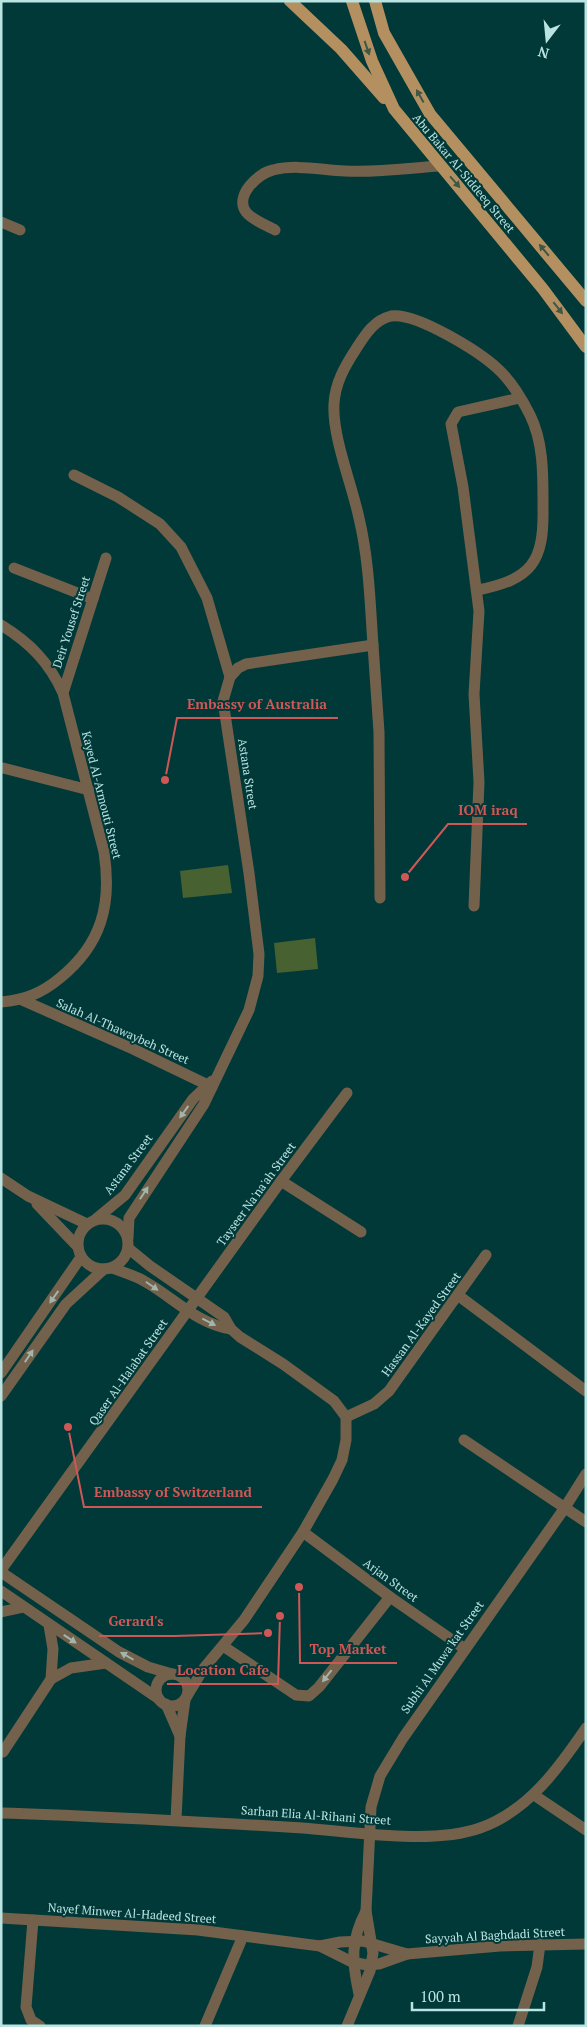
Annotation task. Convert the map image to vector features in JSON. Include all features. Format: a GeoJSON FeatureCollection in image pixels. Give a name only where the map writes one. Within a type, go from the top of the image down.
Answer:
{"type":"FeatureCollection","features":[{"type":"Feature","properties":{"kind":"main road"},"geometry":{"type":"LineString","coordinates":[[290,1],[341,49],[394,109]]}},
{"type":"Feature","properties":{"kind":"main road","name":"Abu Bakar Al-Siddeeq Street"},"geometry":{"type":"LineString","coordinates":[[352,1],[372,61],[394,109],[543,289],[586,346]]}},
{"type":"Feature","properties":{"kind":"main road","name":"Abu Bakar Al-Siddeeq Street"},"geometry":{"type":"LineString","coordinates":[[375,1],[384,33],[430,114],[586,301]]}},
{"type":"Feature","properties":{"kind":"main road"},"geometry":{"type":"LineString","coordinates":[[382,1],[384,33]]}},
{"type":"Feature","properties":{"kind":"street"},"geometry":{"type":"LineString","coordinates":[[274,230],[248,215],[243,205],[244,196],[249,186],[268,171],[292,167],[346,172],[440,166]]}},
{"type":"Feature","properties":{"kind":"street"},"geometry":{"type":"LineString","coordinates":[[1,222],[20,230]]}},
{"type":"Feature","properties":{"kind":"street"},"geometry":{"type":"LineString","coordinates":[[380,898],[379,732],[369,580],[363,537],[334,415],[338,383],[345,366],[371,327],[386,318],[403,317],[422,323],[486,360],[507,379],[530,416],[541,452],[542,539],[539,552],[524,574],[500,586],[478,590]]}},
{"type":"Feature","properties":{"kind":"street"},"geometry":{"type":"LineString","coordinates":[[474,906],[478,782],[474,694],[479,632],[478,590],[464,487],[451,429],[452,419],[462,410],[520,398]]}},
{"type":"Feature","properties":{"kind":"street"},"geometry":{"type":"LineString","coordinates":[[74,475],[118,497],[160,524],[181,547],[207,598],[230,677]]}},
{"type":"Feature","properties":{"kind":"street","name":"Deir Yousef Street"},"geometry":{"type":"LineString","coordinates":[[63,693],[106,558]]}},
{"type":"Feature","properties":{"kind":"street"},"geometry":{"type":"LineString","coordinates":[[14,568],[93,599]]}},
{"type":"Feature","properties":{"kind":"street","name":"Kayed Al-Armouti Street"},"geometry":{"type":"LineString","coordinates":[[1,625],[20,636],[47,663],[63,693],[104,852],[107,878],[107,895],[100,926],[89,949],[79,962],[45,990],[22,1000],[1,1002]]}},
{"type":"Feature","properties":{"kind":"street"},"geometry":{"type":"LineString","coordinates":[[230,677],[238,668],[246,664],[373,645]]}},
{"type":"Feature","properties":{"kind":"street","name":"Astana Street"},"geometry":{"type":"LineString","coordinates":[[128,1243],[129,1218],[204,1104],[212,1083],[249,1010],[259,966],[249,873],[223,701],[230,677]]}},
{"type":"Feature","properties":{"kind":"street"},"geometry":{"type":"LineString","coordinates":[[3,768],[89,790]]}},
{"type":"Feature","properties":{"kind":"street","name":"Salah Al-Thawaybeh Street"},"geometry":{"type":"LineString","coordinates":[[22,1000],[212,1083]]}},
{"type":"Feature","properties":{"kind":"street","name":"Astana Street"},"geometry":{"type":"LineString","coordinates":[[92,1222],[125,1196],[193,1098],[212,1083]]}},
{"type":"Feature","properties":{"kind":"street","name":"Tayseer Na'na'ah Street"},"geometry":{"type":"LineString","coordinates":[[188,1312],[281,1181],[347,1094]]}},
{"type":"Feature","properties":{"kind":"street"},"geometry":{"type":"LineString","coordinates":[[1,1178],[28,1196],[92,1222]]}},
{"type":"Feature","properties":{"kind":"street"},"geometry":{"type":"LineString","coordinates":[[281,1181],[361,1232]]}},
{"type":"Feature","properties":{"kind":"street"},"geometry":{"type":"LineString","coordinates":[[28,1196],[95,1268],[108,1268],[144,1280],[188,1312],[218,1327],[231,1329]]}},
{"type":"Feature","properties":{"kind":"street"},"geometry":{"type":"LineString","coordinates":[[1,1373],[79,1252],[78,1238],[92,1222],[106,1218],[116,1222],[123,1228],[128,1243],[150,1266],[224,1317],[231,1329],[318,1389],[342,1409],[346,1417],[346,1440],[342,1460],[320,1505],[244,1620],[204,1668],[186,1698],[174,1706],[162,1702],[1,1591]]}},
{"type":"Feature","properties":{"kind":"street"},"geometry":{"type":"LineString","coordinates":[[1,1396],[66,1304],[108,1268],[120,1263],[128,1243]]}},
{"type":"Feature","properties":{"kind":"street","name":"Hassan Al-Kayed Street"},"geometry":{"type":"LineString","coordinates":[[346,1417],[374,1404],[389,1391],[459,1296],[486,1254]]}},
{"type":"Feature","properties":{"kind":"street"},"geometry":{"type":"LineString","coordinates":[[459,1296],[586,1391]]}},
{"type":"Feature","properties":{"kind":"street","name":"Qaser Al-Halabat Street"},"geometry":{"type":"LineString","coordinates":[[1,1571],[188,1312]]}},
{"type":"Feature","properties":{"kind":"street"},"geometry":{"type":"LineString","coordinates":[[464,1440],[586,1522]]}},
{"type":"Feature","properties":{"kind":"street","name":"Subhi Al Muwa'kat Street"},"geometry":{"type":"LineString","coordinates":[[366,1911],[369,1833],[374,1795],[387,1764],[464,1648],[564,1509],[586,1474]]}},
{"type":"Feature","properties":{"kind":"street","name":"Arjan Street"},"geometry":{"type":"LineString","coordinates":[[303,1532],[390,1597],[464,1648]]}},
{"type":"Feature","properties":{"kind":"street"},"geometry":{"type":"LineString","coordinates":[[1,1571],[119,1652],[148,1667],[175,1674],[188,1686],[180,1736],[176,1820]]}},
{"type":"Feature","properties":{"kind":"street"},"geometry":{"type":"LineString","coordinates":[[223,1646],[296,1695],[309,1696],[319,1687],[390,1597]]}},
{"type":"Feature","properties":{"kind":"street"},"geometry":{"type":"LineString","coordinates":[[1,1612],[24,1607]]}},
{"type":"Feature","properties":{"kind":"street"},"geometry":{"type":"LineString","coordinates":[[49,1625],[53,1649],[51,1679]]}},
{"type":"Feature","properties":{"kind":"street"},"geometry":{"type":"LineString","coordinates":[[3,1752],[51,1679],[71,1668],[106,1663]]}},
{"type":"Feature","properties":{"kind":"street"},"geometry":{"type":"LineString","coordinates":[[180,1736],[156,1690],[159,1681],[175,1674],[204,1668]]}},
{"type":"Feature","properties":{"kind":"street","name":"Sarhan Elia Al-Rihani Street"},"geometry":{"type":"LineString","coordinates":[[1,1812],[176,1820],[369,1833],[456,1834],[494,1821],[534,1795],[582,1742],[586,1728]]}},
{"type":"Feature","properties":{"kind":"street"},"geometry":{"type":"LineString","coordinates":[[534,1795],[586,1830]]}},
{"type":"Feature","properties":{"kind":"street"},"geometry":{"type":"LineString","coordinates":[[359,1994],[352,1962],[355,1941],[366,1911]]}},
{"type":"Feature","properties":{"kind":"street"},"geometry":{"type":"LineString","coordinates":[[347,2026],[371,1965],[372,1944],[366,1911]]}},
{"type":"Feature","properties":{"kind":"street","name":"Nayef Minwer Al-Hadeed Street"},"geometry":{"type":"LineString","coordinates":[[1,1918],[148,1926],[320,1946],[355,1941]]}},
{"type":"Feature","properties":{"kind":"street"},"geometry":{"type":"LineString","coordinates":[[33,1920],[26,2007],[31,2020],[40,2026]]}},
{"type":"Feature","properties":{"kind":"street"},"geometry":{"type":"LineString","coordinates":[[205,2026],[244,1936]]}},
{"type":"Feature","properties":{"kind":"street","name":"Sayyah Al Baghdadi Street"},"geometry":{"type":"LineString","coordinates":[[355,1941],[407,1954]]}},
{"type":"Feature","properties":{"kind":"street"},"geometry":{"type":"LineString","coordinates":[[518,2026],[537,1967],[540,1944]]}},
{"type":"Feature","properties":{"kind":"street","name":"Sayyah Al Baghdadi Street"},"geometry":{"type":"LineString","coordinates":[[352,1962],[371,1965],[407,1954],[540,1944],[586,1944]]}},
{"type":"Feature","properties":{"kind":"street","name":"Nayef Minwer Al-Hadeed Street"},"geometry":{"type":"LineString","coordinates":[[320,1946],[352,1962]]}},
{"type":"Feature","properties":{"kind":"green space"},"geometry":{"type":"Polygon","coordinates":[[[228,865],[232,893],[183,898],[180,871],[228,865]]]}},
{"type":"Feature","properties":{"kind":"green space"},"geometry":{"type":"Polygon","coordinates":[[[315,938],[318,969],[277,973],[274,943],[315,938]]]}},
{"type":"Feature","properties":{"kind":"place","name":"Embassy of Australia"},"geometry":{"type":"Point","coordinates":[165,780]}},
{"type":"Feature","properties":{"kind":"place","name":"IOM iraq"},"geometry":{"type":"Point","coordinates":[405,877]}},
{"type":"Feature","properties":{"kind":"place","name":"Embassy of Switzerland"},"geometry":{"type":"Point","coordinates":[68,1427]}},
{"type":"Feature","properties":{"kind":"place","name":"Top Market"},"geometry":{"type":"Point","coordinates":[299,1587]}},
{"type":"Feature","properties":{"kind":"place","name":"Location Cafe"},"geometry":{"type":"Point","coordinates":[280,1616]}},
{"type":"Feature","properties":{"kind":"place","name":"Gerard's"},"geometry":{"type":"Point","coordinates":[268,1633]}}]}
